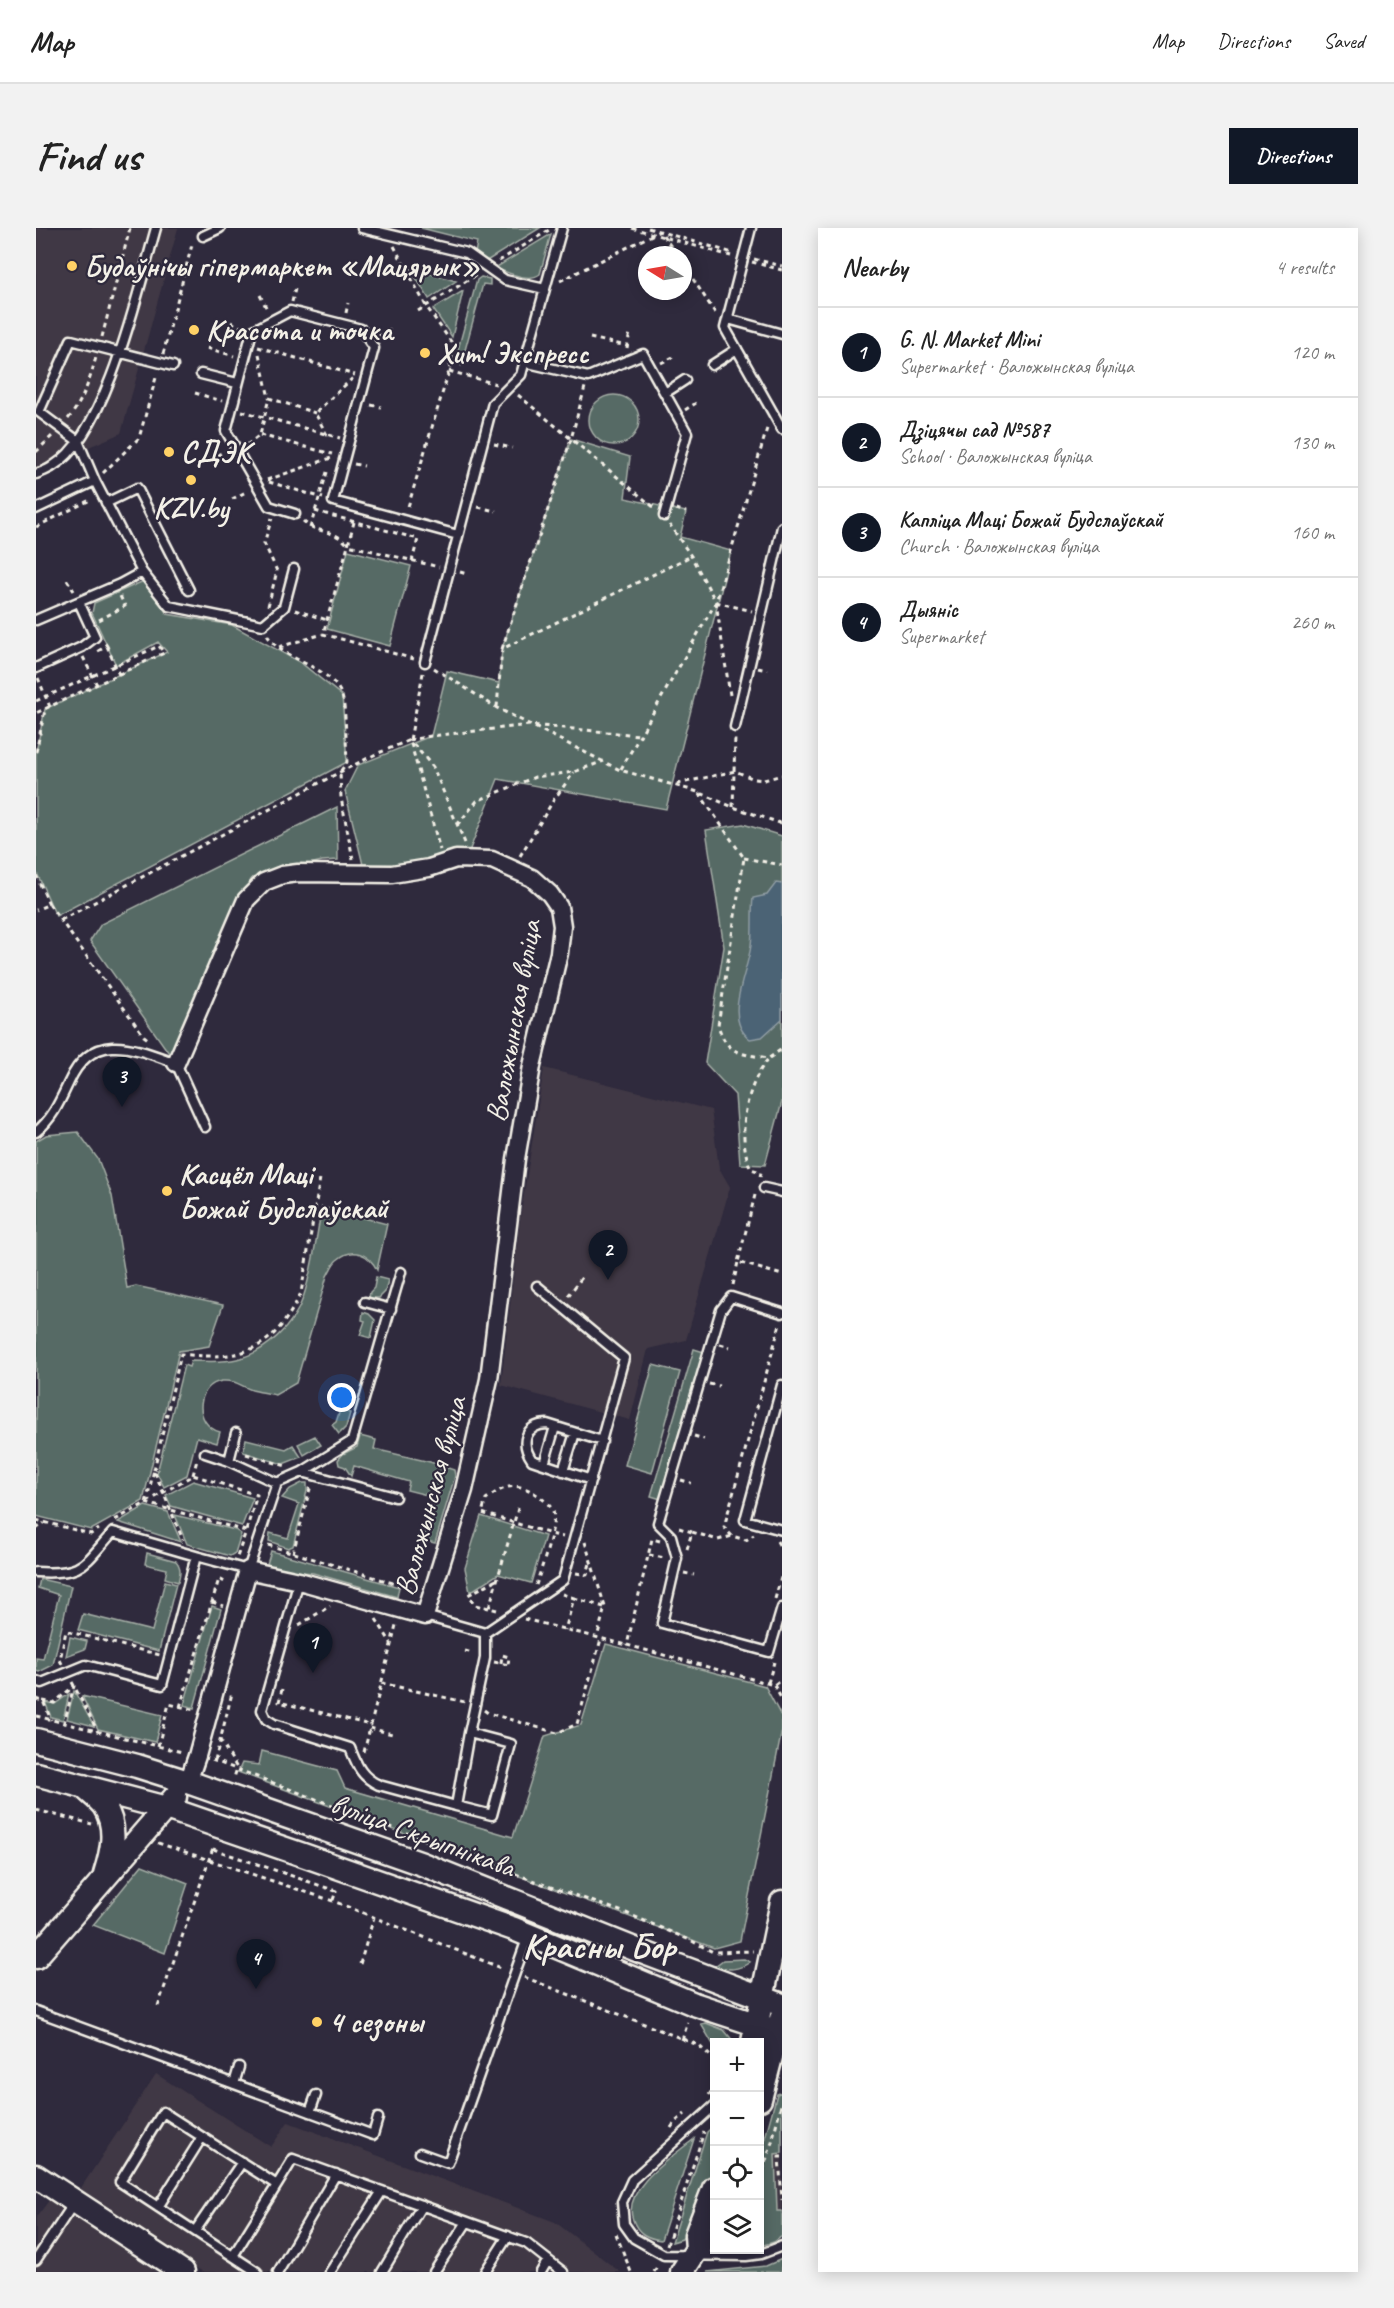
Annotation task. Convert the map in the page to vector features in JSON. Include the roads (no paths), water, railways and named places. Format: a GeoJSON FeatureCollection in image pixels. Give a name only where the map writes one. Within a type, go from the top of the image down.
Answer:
{"type":"FeatureCollection","features":[{"type":"Feature","properties":{"kind":"main road","name":"вуліца Скрыпнікава"},"geometry":{"type":"LineString","coordinates":[[36,1740],[137,1766],[188,1782],[422,1864],[772,2001]]}},
{"type":"Feature","properties":{"kind":"main road","name":"вуліца Скрыпнікава"},"geometry":{"type":"LineString","coordinates":[[36,1774],[166,1808],[528,1935],[694,2004],[770,2029]]}},
{"type":"Feature","properties":{"kind":"main road"},"geometry":{"type":"LineString","coordinates":[[36,1957],[188,1782]]}},
{"type":"Feature","properties":{"kind":"main road"},"geometry":{"type":"LineString","coordinates":[[82,1785],[104,1807],[112,1827],[113,1849],[103,1881]]}},
{"type":"Feature","properties":{"kind":"main road"},"geometry":{"type":"LineString","coordinates":[[760,2092],[770,2029],[782,1902]]}},
{"type":"Feature","properties":{"kind":"main road"},"geometry":{"type":"LineString","coordinates":[[36,2176],[183,2272]]}},
{"type":"Feature","properties":{"kind":"main road"},"geometry":{"type":"LineString","coordinates":[[690,2259],[696,2235],[710,2198]]}},
{"type":"Feature","properties":{"kind":"main road"},"geometry":{"type":"LineString","coordinates":[[690,2259],[705,2242],[710,2232]]}},
{"type":"Feature","properties":{"kind":"street","name":"Валожынская вуліца"},"geometry":{"type":"LineString","coordinates":[[177,1063],[246,900],[264,882],[282,875],[392,874],[429,868],[456,859],[492,860],[512,867],[532,878],[550,894],[559,907],[562,926],[559,953],[532,1066],[516,1160],[489,1380],[464,1490],[425,1616]]}},
{"type":"Feature","properties":{"kind":"street"},"geometry":{"type":"LineString","coordinates":[[188,1782],[197,1756],[242,1566],[425,1616]]}},
{"type":"Feature","properties":{"kind":"lane"},"geometry":{"type":"LineString","coordinates":[[36,474],[54,466],[78,441],[98,410],[120,354],[156,228]]}},
{"type":"Feature","properties":{"kind":"lane"},"geometry":{"type":"LineString","coordinates":[[203,236],[220,228]]}},
{"type":"Feature","properties":{"kind":"lane"},"geometry":{"type":"LineString","coordinates":[[362,228],[467,253],[505,280],[545,289]]}},
{"type":"Feature","properties":{"kind":"lane"},"geometry":{"type":"LineString","coordinates":[[424,662],[493,404],[521,375],[562,228]]}},
{"type":"Feature","properties":{"kind":"lane"},"geometry":{"type":"LineString","coordinates":[[751,228],[726,323],[737,349],[782,429]]}},
{"type":"Feature","properties":{"kind":"lane"},"geometry":{"type":"LineString","coordinates":[[295,513],[268,506],[226,431],[252,331],[290,311],[361,329],[374,348],[333,501],[458,535]]}},
{"type":"Feature","properties":{"kind":"lane"},"geometry":{"type":"LineString","coordinates":[[726,323],[782,334]]}},
{"type":"Feature","properties":{"kind":"lane"},"geometry":{"type":"LineString","coordinates":[[173,366],[71,340],[39,412],[78,441],[95,481],[141,572],[169,606],[263,625],[284,607],[294,569]]}},
{"type":"Feature","properties":{"kind":"lane"},"geometry":{"type":"LineString","coordinates":[[712,365],[737,349]]}},
{"type":"Feature","properties":{"kind":"lane"},"geometry":{"type":"LineString","coordinates":[[524,362],[588,377],[643,354],[687,433],[664,516]]}},
{"type":"Feature","properties":{"kind":"lane"},"geometry":{"type":"LineString","coordinates":[[201,374],[237,383]]}},
{"type":"Feature","properties":{"kind":"lane"},"geometry":{"type":"LineString","coordinates":[[665,393],[685,380]]}},
{"type":"Feature","properties":{"kind":"lane"},"geometry":{"type":"LineString","coordinates":[[36,509],[95,481]]}},
{"type":"Feature","properties":{"kind":"lane"},"geometry":{"type":"LineString","coordinates":[[106,503],[137,488],[189,590]]}},
{"type":"Feature","properties":{"kind":"lane"},"geometry":{"type":"LineString","coordinates":[[735,727],[782,527]]}},
{"type":"Feature","properties":{"kind":"lane"},"geometry":{"type":"LineString","coordinates":[[36,620],[141,572]]}},
{"type":"Feature","properties":{"kind":"lane"},"geometry":{"type":"LineString","coordinates":[[36,668],[82,647],[95,638],[79,602]]}},
{"type":"Feature","properties":{"kind":"lane"},"geometry":{"type":"LineString","coordinates":[[36,1132],[56,1111],[73,1072],[93,1051],[114,1046],[136,1048],[177,1063],[194,1097],[205,1127]]}},
{"type":"Feature","properties":{"kind":"lane"},"geometry":{"type":"LineString","coordinates":[[761,1187],[782,1192]]}},
{"type":"Feature","properties":{"kind":"lane"},"geometry":{"type":"LineString","coordinates":[[36,1572],[57,1574],[72,1572],[82,1566],[113,1532],[196,1556],[242,1566],[276,1483],[302,1472],[352,1441],[401,1272]]}},
{"type":"Feature","properties":{"kind":"lane"},"geometry":{"type":"LineString","coordinates":[[485,1633],[563,1580],[624,1358],[537,1286]]}},
{"type":"Feature","properties":{"kind":"lane"},"geometry":{"type":"LineString","coordinates":[[781,1317],[731,1297],[721,1310],[658,1523],[671,1536],[677,1558],[662,1623],[769,1652],[782,1608]]}},
{"type":"Feature","properties":{"kind":"lane"},"geometry":{"type":"LineString","coordinates":[[364,1302],[391,1309]]}},
{"type":"Feature","properties":{"kind":"lane"},"geometry":{"type":"LineString","coordinates":[[782,1385],[780,1404],[745,1520],[782,1530]]}},
{"type":"Feature","properties":{"kind":"lane"},"geometry":{"type":"LineString","coordinates":[[591,1480],[532,1460],[527,1453],[526,1438],[529,1431],[538,1424],[555,1426],[602,1441]]}},
{"type":"Feature","properties":{"kind":"lane"},"geometry":{"type":"LineString","coordinates":[[544,1464],[555,1426]]}},
{"type":"Feature","properties":{"kind":"lane"},"geometry":{"type":"LineString","coordinates":[[230,1461],[236,1433]]}},
{"type":"Feature","properties":{"kind":"lane"},"geometry":{"type":"LineString","coordinates":[[563,1471],[575,1433]]}},
{"type":"Feature","properties":{"kind":"lane"},"geometry":{"type":"LineString","coordinates":[[202,1453],[230,1461],[276,1483]]}},
{"type":"Feature","properties":{"kind":"lane"},"geometry":{"type":"LineString","coordinates":[[302,1472],[395,1497]]}},
{"type":"Feature","properties":{"kind":"lane"},"geometry":{"type":"LineString","coordinates":[[36,1681],[42,1683],[86,1665],[162,1685],[196,1556]]}},
{"type":"Feature","properties":{"kind":"lane"},"geometry":{"type":"LineString","coordinates":[[299,1581],[262,1710],[266,1719],[274,1724],[350,1748],[359,1769],[367,1780],[492,1815],[511,1744],[469,1733]]}},
{"type":"Feature","properties":{"kind":"lane"},"geometry":{"type":"LineString","coordinates":[[425,1616],[485,1633]]}},
{"type":"Feature","properties":{"kind":"lane"},"geometry":{"type":"LineString","coordinates":[[456,1806],[485,1658],[485,1633]]}},
{"type":"Feature","properties":{"kind":"lane"},"geometry":{"type":"LineString","coordinates":[[420,2153],[448,2163],[528,1935]]}},
{"type":"Feature","properties":{"kind":"lane"},"geometry":{"type":"LineString","coordinates":[[36,2011],[373,2135],[378,2118]]}},
{"type":"Feature","properties":{"kind":"lane"},"geometry":{"type":"LineString","coordinates":[[234,2084],[239,2067]]}},
{"type":"Feature","properties":{"kind":"lane"},"geometry":{"type":"LineString","coordinates":[[310,2112],[316,2095]]}},
{"type":"Feature","properties":{"kind":"lane"},"geometry":{"type":"LineString","coordinates":[[710,2110],[632,2180],[622,2202],[624,2224],[628,2231],[645,2246],[664,2255],[690,2259],[761,2254],[782,2246]]}},
{"type":"Feature","properties":{"kind":"lane"},"geometry":{"type":"LineString","coordinates":[[258,2272],[120,2182],[163,2112],[277,2185]]}},
{"type":"Feature","properties":{"kind":"lane"},"geometry":{"type":"LineString","coordinates":[[158,2207],[202,2137]]}},
{"type":"Feature","properties":{"kind":"lane"},"geometry":{"type":"LineString","coordinates":[[233,2256],[293,2159],[526,2243],[563,2272]]}},
{"type":"Feature","properties":{"kind":"lane"},"geometry":{"type":"LineString","coordinates":[[195,2231],[242,2162]]}},
{"type":"Feature","properties":{"kind":"lane"},"geometry":{"type":"LineString","coordinates":[[278,2272],[336,2175]]}},
{"type":"Feature","properties":{"kind":"lane"},"geometry":{"type":"LineString","coordinates":[[330,2272],[382,2191]]}},
{"type":"Feature","properties":{"kind":"lane"},"geometry":{"type":"LineString","coordinates":[[36,2260],[75,2202]]}},
{"type":"Feature","properties":{"kind":"lane"},"geometry":{"type":"LineString","coordinates":[[382,2272],[422,2205]]}},
{"type":"Feature","properties":{"kind":"lane"},"geometry":{"type":"LineString","coordinates":[[434,2272],[467,2222]]}},
{"type":"Feature","properties":{"kind":"lane"},"geometry":{"type":"LineString","coordinates":[[485,2272],[508,2236]]}},
{"type":"Feature","properties":{"kind":"lane"},"geometry":{"type":"LineString","coordinates":[[541,2272],[548,2260]]}},
{"type":"Feature","properties":{"kind":"water"},"geometry":{"type":"Polygon","coordinates":[[[776,883],[782,884],[782,1019],[762,1037],[750,1039],[742,1030],[737,1007],[751,945],[753,898],[767,895],[776,883]]]}},
{"type":"Feature","properties":{"kind":"place","name":"Будаўнічы гіпермаркет «Мацярык»"},"geometry":{"type":"Point","coordinates":[72,266]}},
{"type":"Feature","properties":{"kind":"place","name":"Красота и точка"},"geometry":{"type":"Point","coordinates":[194,330]}},
{"type":"Feature","properties":{"kind":"place","name":"Хит! Экспресс"},"geometry":{"type":"Point","coordinates":[425,353]}},
{"type":"Feature","properties":{"kind":"place","name":"СДЭК"},"geometry":{"type":"Point","coordinates":[169,452]}},
{"type":"Feature","properties":{"kind":"place","name":"KZV.by"},"geometry":{"type":"Point","coordinates":[191,480]}},
{"type":"Feature","properties":{"kind":"place","name":"Капліца Маці Божай Будслаўскай"},"geometry":{"type":"Point","coordinates":[122,1107]}},
{"type":"Feature","properties":{"kind":"place","name":"Касцёл Маці Божай Будслаўскай"},"geometry":{"type":"Point","coordinates":[167,1191]}},
{"type":"Feature","properties":{"kind":"place","name":"Дзіцячы сад №587"},"geometry":{"type":"Point","coordinates":[608,1280]}},
{"type":"Feature","properties":{"kind":"place","name":"G. N. Market Mini"},"geometry":{"type":"Point","coordinates":[313,1673]}},
{"type":"Feature","properties":{"kind":"place","name":"Дыяніс"},"geometry":{"type":"Point","coordinates":[256,1989]}},
{"type":"Feature","properties":{"kind":"place","name":"4 сезоны"},"geometry":{"type":"Point","coordinates":[317,2022]}},
{"type":"Feature","properties":{"kind":"district","name":"Красны Бор"},"geometry":{"type":"Point","coordinates":[599,1946]}}]}
